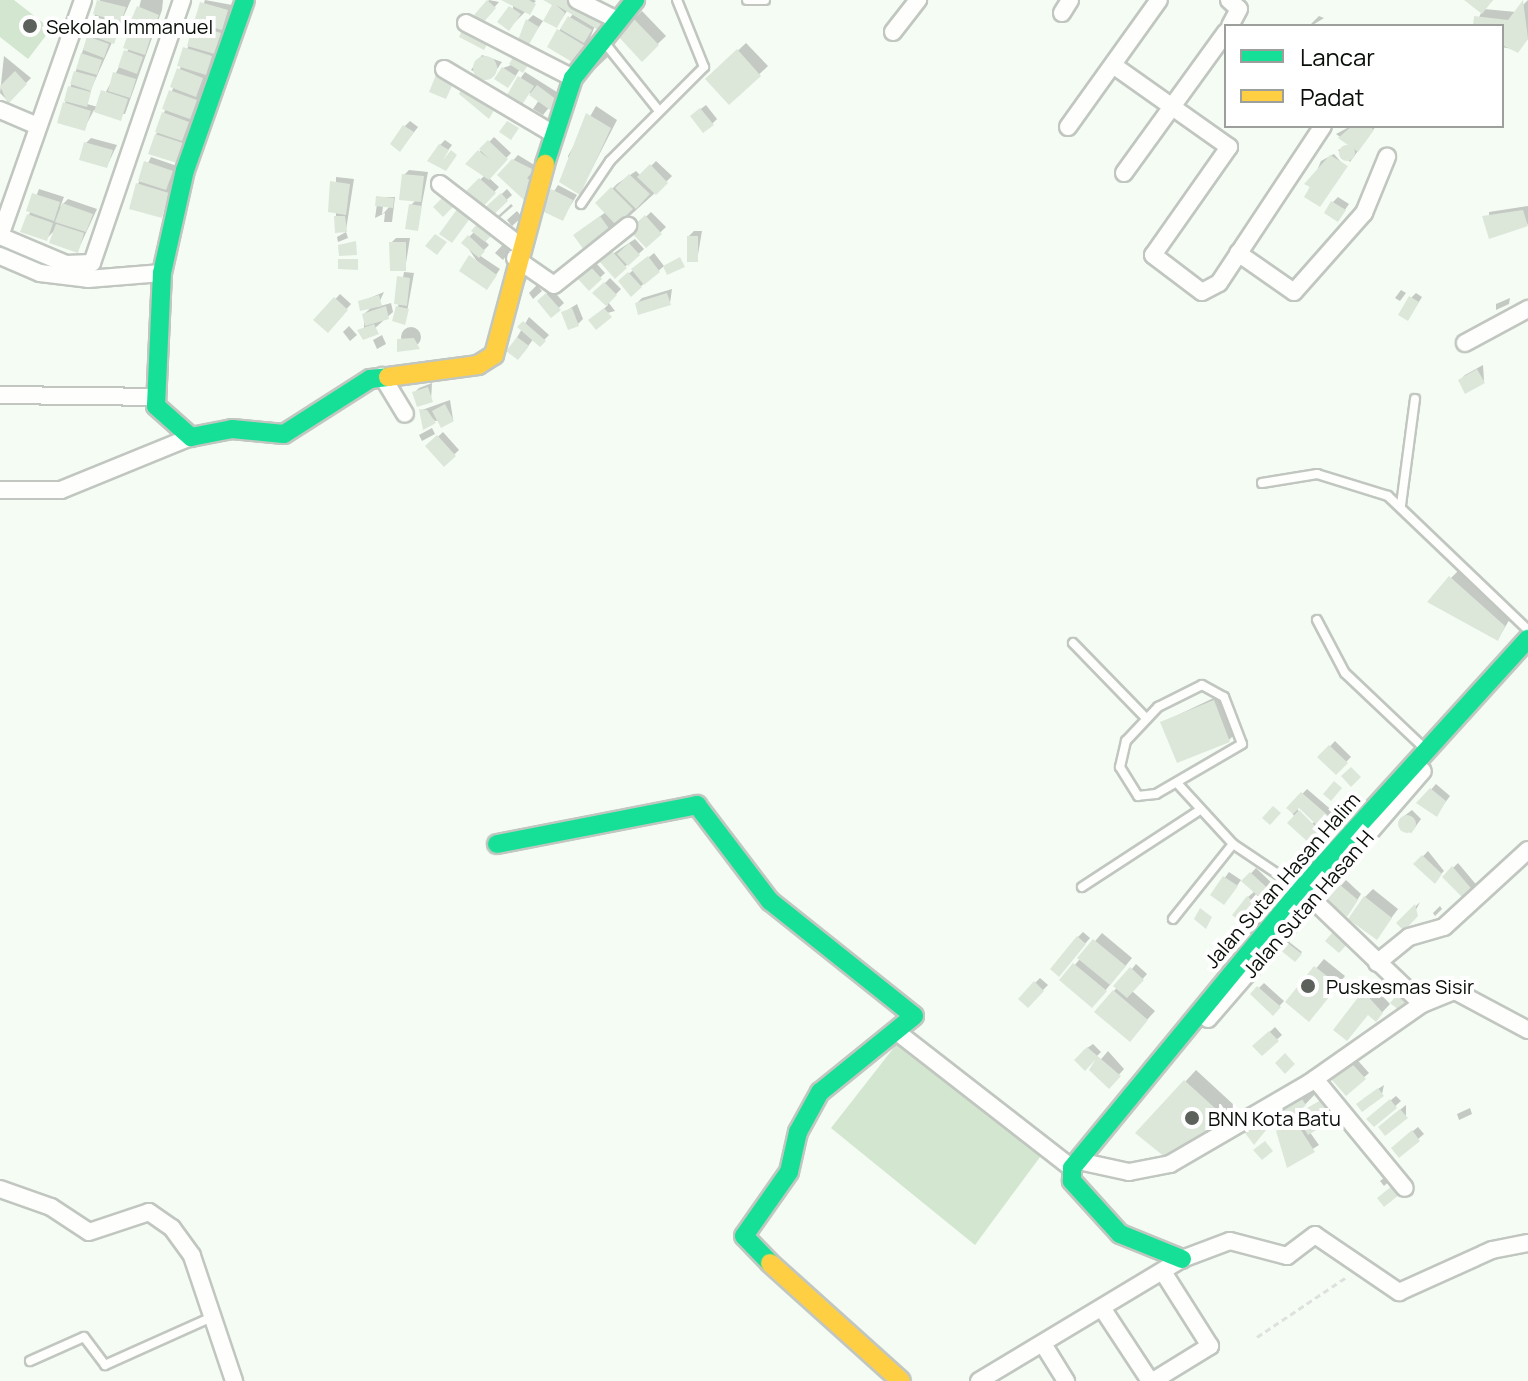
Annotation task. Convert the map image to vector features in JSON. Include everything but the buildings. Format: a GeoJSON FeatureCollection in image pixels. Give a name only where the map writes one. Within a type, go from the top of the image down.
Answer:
{"type":"FeatureCollection","features":[{"type":"Feature","properties":{"kind":"street"},"geometry":{"type":"LineString","coordinates":[[83,0],[35,125],[0,236],[66,264],[92,263],[182,0]]}},
{"type":"Feature","properties":{"kind":"street"},"geometry":{"type":"LineString","coordinates":[[191,437],[163,416],[155,397],[162,273],[185,170],[245,0]]}},
{"type":"Feature","properties":{"kind":"street"},"geometry":{"type":"LineString","coordinates":[[577,0],[617,20]]}},
{"type":"Feature","properties":{"kind":"street"},"geometry":{"type":"LineString","coordinates":[[0,490],[61,490],[191,437],[232,429],[284,434],[382,376],[487,361],[512,309],[506,290],[573,78],[600,37],[635,0]]}},
{"type":"Feature","properties":{"kind":"street"},"geometry":{"type":"LineString","coordinates":[[893,32],[918,0]]}},
{"type":"Feature","properties":{"kind":"street"},"geometry":{"type":"LineString","coordinates":[[1068,127],[1159,0]]}},
{"type":"Feature","properties":{"kind":"street"},"geometry":{"type":"LineString","coordinates":[[1229,0],[1239,9],[1231,24]]}},
{"type":"Feature","properties":{"kind":"street"},"geometry":{"type":"LineString","coordinates":[[466,23],[573,78]]}},
{"type":"Feature","properties":{"kind":"street"},"geometry":{"type":"LineString","coordinates":[[1124,173],[1224,35]]}},
{"type":"Feature","properties":{"kind":"street"},"geometry":{"type":"LineString","coordinates":[[1113,65],[1230,152],[1156,248],[1155,260],[1205,293],[1238,253],[1322,128]]}},
{"type":"Feature","properties":{"kind":"street"},"geometry":{"type":"LineString","coordinates":[[444,69],[555,135]]}},
{"type":"Feature","properties":{"kind":"street"},"geometry":{"type":"LineString","coordinates":[[0,110],[35,125]]}},
{"type":"Feature","properties":{"kind":"street"},"geometry":{"type":"LineString","coordinates":[[1238,253],[1294,292],[1364,213],[1387,157]]}},
{"type":"Feature","properties":{"kind":"street"},"geometry":{"type":"LineString","coordinates":[[440,184],[517,252],[549,286],[628,226]]}},
{"type":"Feature","properties":{"kind":"street"},"geometry":{"type":"LineString","coordinates":[[0,256],[40,273],[88,279],[162,273]]}},
{"type":"Feature","properties":{"kind":"street"},"geometry":{"type":"LineString","coordinates":[[1465,343],[1528,309]]}},
{"type":"Feature","properties":{"kind":"street"},"geometry":{"type":"LineString","coordinates":[[382,376],[405,414]]}},
{"type":"Feature","properties":{"kind":"street"},"geometry":{"type":"LineString","coordinates":[[0,395],[155,397]]}},
{"type":"Feature","properties":{"kind":"street","name":"Jalan Sutan Hasan Halim"},"geometry":{"type":"LineString","coordinates":[[1079,1161],[1307,894],[1425,750],[1528,639]]}},
{"type":"Feature","properties":{"kind":"street","name":"Jalan Sutan Hasan H"},"geometry":{"type":"LineString","coordinates":[[1307,894],[1528,653]]}},
{"type":"Feature","properties":{"kind":"street"},"geometry":{"type":"LineString","coordinates":[[497,844],[697,805],[770,901],[914,1016],[820,1092],[798,1132],[789,1172],[744,1236],[833,1327],[901,1381]]}},
{"type":"Feature","properties":{"kind":"street"},"geometry":{"type":"LineString","coordinates":[[1377,963],[1409,937],[1444,927],[1528,850]]}},
{"type":"Feature","properties":{"kind":"street"},"geometry":{"type":"LineString","coordinates":[[1307,894],[1422,1004]]}},
{"type":"Feature","properties":{"kind":"street"},"geometry":{"type":"LineString","coordinates":[[903,1027],[1079,1161],[1129,1172],[1170,1164],[1315,1079],[1422,1004],[1455,991],[1528,1030]]}},
{"type":"Feature","properties":{"kind":"street"},"geometry":{"type":"LineString","coordinates":[[1315,1079],[1405,1188]]}},
{"type":"Feature","properties":{"kind":"street"},"geometry":{"type":"LineString","coordinates":[[1079,1161],[1072,1181],[1120,1234],[1182,1259]]}},
{"type":"Feature","properties":{"kind":"street"},"geometry":{"type":"LineString","coordinates":[[0,1189],[51,1207],[89,1232],[137,1214],[158,1217],[192,1256],[234,1381]]}},
{"type":"Feature","properties":{"kind":"street"},"geometry":{"type":"LineString","coordinates":[[982,1380],[1165,1275],[1182,1259],[1230,1241],[1287,1256],[1315,1235],[1361,1267],[1407,1291],[1492,1250],[1528,1243]]}},
{"type":"Feature","properties":{"kind":"street"},"geometry":{"type":"LineString","coordinates":[[1104,1311],[1152,1381],[1210,1346],[1165,1275]]}},
{"type":"Feature","properties":{"kind":"street"},"geometry":{"type":"LineString","coordinates":[[1043,1344],[1066,1381]]}},
{"type":"Feature","properties":{"kind":"lane"},"geometry":{"type":"LineString","coordinates":[[581,204],[659,111],[704,67],[677,0]]}},
{"type":"Feature","properties":{"kind":"lane"},"geometry":{"type":"LineString","coordinates":[[747,0],[765,0]]}},
{"type":"Feature","properties":{"kind":"lane"},"geometry":{"type":"LineString","coordinates":[[600,37],[659,111]]}},
{"type":"Feature","properties":{"kind":"lane"},"geometry":{"type":"LineString","coordinates":[[1401,505],[1415,399]]}},
{"type":"Feature","properties":{"kind":"lane"},"geometry":{"type":"LineString","coordinates":[[1262,483],[1317,474],[1401,505],[1528,630]]}},
{"type":"Feature","properties":{"kind":"lane"},"geometry":{"type":"LineString","coordinates":[[1317,620],[1345,673],[1425,750]]}},
{"type":"Feature","properties":{"kind":"lane"},"geometry":{"type":"LineString","coordinates":[[1073,643],[1145,717]]}},
{"type":"Feature","properties":{"kind":"lane"},"geometry":{"type":"LineString","coordinates":[[1210,686],[1242,730],[1236,749],[1177,783],[1147,797],[1124,778],[1121,755],[1145,717],[1210,686]]}},
{"type":"Feature","properties":{"kind":"lane"},"geometry":{"type":"LineString","coordinates":[[1177,783],[1197,812],[1233,844],[1307,894]]}},
{"type":"Feature","properties":{"kind":"lane"},"geometry":{"type":"LineString","coordinates":[[1082,887],[1197,812]]}},
{"type":"Feature","properties":{"kind":"lane"},"geometry":{"type":"LineString","coordinates":[[1173,919],[1233,844]]}},
{"type":"Feature","properties":{"kind":"lane"},"geometry":{"type":"LineString","coordinates":[[30,1361],[84,1337],[105,1365],[212,1317]]}},
{"type":"Feature","properties":{"kind":"path"},"geometry":{"type":"LineString","coordinates":[[1257,1337],[1361,1267]]}},
{"type":"Feature","properties":{"kind":"green space"},"geometry":{"type":"Polygon","coordinates":[[[0,0],[14,0],[51,29],[28,59],[0,37],[0,0]]]}},
{"type":"Feature","properties":{"kind":"green space"},"geometry":{"type":"Polygon","coordinates":[[[899,1041],[1043,1153],[975,1245],[831,1128],[899,1041]]]}},
{"type":"Feature","properties":{"kind":"traffic: fast"},"geometry":{"type":"LineString","coordinates":[[245,0],[185,170],[162,273],[156,406],[191,437],[232,429],[284,434],[370,379],[388,377]]}},
{"type":"Feature","properties":{"kind":"traffic: fast"},"geometry":{"type":"LineString","coordinates":[[545,164],[573,78],[635,0]]}},
{"type":"Feature","properties":{"kind":"traffic: fast"},"geometry":{"type":"LineString","coordinates":[[1182,1259],[1120,1234],[1072,1181],[1072,1168],[1301,889],[1528,639]]}},
{"type":"Feature","properties":{"kind":"traffic: fast"},"geometry":{"type":"LineString","coordinates":[[497,844],[697,805],[770,901],[914,1016],[820,1092],[798,1132],[789,1172],[744,1236],[770,1263]]}},
{"type":"Feature","properties":{"kind":"traffic: slow"},"geometry":{"type":"LineString","coordinates":[[388,377],[478,365],[494,355],[545,164]]}},
{"type":"Feature","properties":{"kind":"traffic: slow"},"geometry":{"type":"LineString","coordinates":[[770,1263],[901,1381]]}},
{"type":"Feature","properties":{"kind":"place","name":"Sekolah Immanuel"},"geometry":{"type":"Point","coordinates":[30,26]}},
{"type":"Feature","properties":{"kind":"place","name":"Puskesmas Sisir"},"geometry":{"type":"Point","coordinates":[1308,986]}},
{"type":"Feature","properties":{"kind":"place","name":"BNN Kota Batu"},"geometry":{"type":"Point","coordinates":[1192,1118]}}]}
